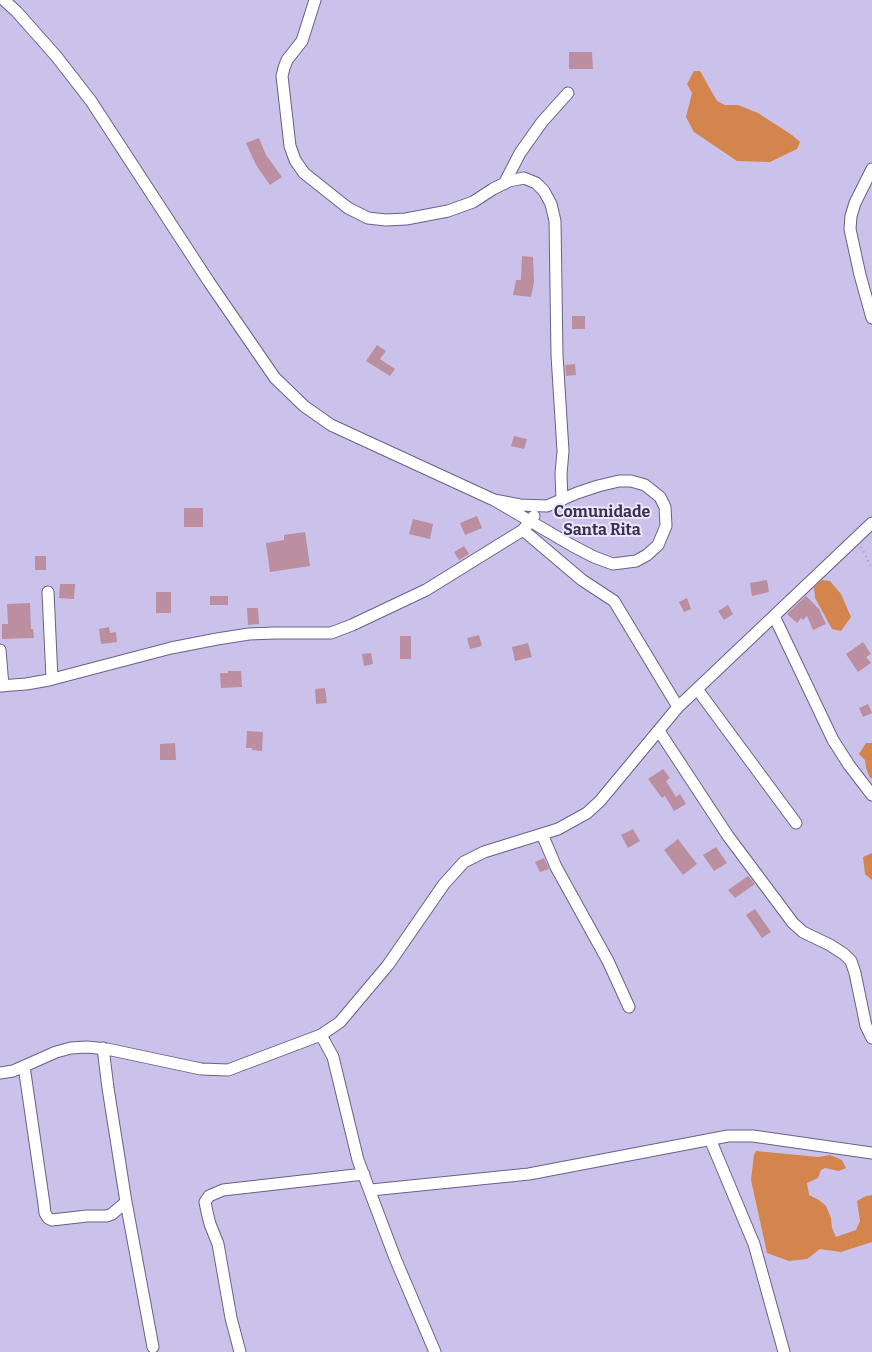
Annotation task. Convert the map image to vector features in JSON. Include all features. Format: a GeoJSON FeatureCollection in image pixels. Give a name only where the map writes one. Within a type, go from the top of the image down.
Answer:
{"type":"FeatureCollection","features":[{"type":"Feature","properties":{"kind":"street"},"geometry":{"type":"LineString","coordinates":[[4,0],[56,56],[91,101],[209,282],[275,378],[304,406],[331,425],[494,500],[571,545],[613,564],[636,561],[647,555],[658,545],[666,526],[665,507],[660,498],[645,485],[632,481],[619,481],[598,486],[540,507],[520,506],[494,500]]}},
{"type":"Feature","properties":{"kind":"street"},"geometry":{"type":"LineString","coordinates":[[315,0],[302,41],[287,60],[282,76],[290,146],[295,160],[304,172],[348,208],[368,218],[386,220],[406,219],[448,211],[473,202],[504,184],[524,178],[536,183],[544,190],[552,204],[555,221],[557,355],[563,451],[561,465],[562,500]]}},
{"type":"Feature","properties":{"kind":"street"},"geometry":{"type":"LineString","coordinates":[[504,184],[520,153],[542,122],[568,93]]}},
{"type":"Feature","properties":{"kind":"street"},"geometry":{"type":"LineString","coordinates":[[872,169],[855,203],[850,229],[868,291],[872,318]]}},
{"type":"Feature","properties":{"kind":"street"},"geometry":{"type":"LineString","coordinates":[[0,650],[1,686],[52,679],[171,648],[217,639],[250,634],[331,633],[426,590],[523,530],[540,507]]}},
{"type":"Feature","properties":{"kind":"street"},"geometry":{"type":"LineString","coordinates":[[0,1073],[13,1071],[56,1052],[71,1048],[87,1047],[103,1048],[201,1069],[228,1070],[322,1035],[340,1022],[388,964],[444,884],[464,862],[484,852],[558,829],[587,813],[600,801],[678,707],[872,524]]}},
{"type":"Feature","properties":{"kind":"street"},"geometry":{"type":"LineString","coordinates":[[523,530],[582,580],[614,601],[678,707]]}},
{"type":"Feature","properties":{"kind":"street"},"geometry":{"type":"LineString","coordinates":[[48,592],[52,679]]}},
{"type":"Feature","properties":{"kind":"street"},"geometry":{"type":"LineString","coordinates":[[774,616],[834,740],[849,765],[872,795]]}},
{"type":"Feature","properties":{"kind":"street"},"geometry":{"type":"LineString","coordinates":[[697,688],[796,823]]}},
{"type":"Feature","properties":{"kind":"street"},"geometry":{"type":"LineString","coordinates":[[659,731],[728,836],[793,923],[803,932],[844,954],[851,962],[866,1026],[872,1038]]}},
{"type":"Feature","properties":{"kind":"street"},"geometry":{"type":"LineString","coordinates":[[542,834],[556,867],[608,961],[629,1007]]}},
{"type":"Feature","properties":{"kind":"street"},"geometry":{"type":"LineString","coordinates":[[322,1035],[333,1057],[349,1126],[364,1174],[395,1258],[434,1352]]}},
{"type":"Feature","properties":{"kind":"street"},"geometry":{"type":"LineString","coordinates":[[103,1048],[126,1202],[153,1347]]}},
{"type":"Feature","properties":{"kind":"street"},"geometry":{"type":"LineString","coordinates":[[24,1066],[45,1213],[48,1218],[52,1220],[107,1216],[126,1202]]}},
{"type":"Feature","properties":{"kind":"street"},"geometry":{"type":"LineString","coordinates":[[370,1190],[529,1174],[728,1136],[752,1136],[872,1154]]}},
{"type":"Feature","properties":{"kind":"street"},"geometry":{"type":"LineString","coordinates":[[710,1138],[754,1244],[784,1352]]}},
{"type":"Feature","properties":{"kind":"street"},"geometry":{"type":"LineString","coordinates":[[240,1352],[231,1318],[218,1244],[206,1212],[205,1202],[209,1196],[223,1190],[364,1174]]}},
{"type":"Feature","properties":{"kind":"path"},"geometry":{"type":"LineString","coordinates":[[856,538],[872,568]]}},
{"type":"Feature","properties":{"kind":"shaded area"},"geometry":{"type":"Polygon","coordinates":[[[694,71],[700,71],[717,101],[725,105],[738,105],[758,113],[800,142],[797,149],[770,162],[737,161],[694,132],[686,117],[692,93],[687,84],[694,71]]]}},
{"type":"Feature","properties":{"kind":"shaded area"},"geometry":{"type":"Polygon","coordinates":[[[822,580],[830,581],[841,594],[851,617],[841,631],[832,629],[815,598],[814,587],[822,580]]]}},
{"type":"Feature","properties":{"kind":"shaded area"},"geometry":{"type":"Polygon","coordinates":[[[866,743],[872,743],[872,778],[870,778],[866,768],[865,760],[859,754],[866,743]]]}},
{"type":"Feature","properties":{"kind":"shaded area"},"geometry":{"type":"Polygon","coordinates":[[[872,853],[872,880],[865,874],[863,857],[872,853]]]}},
{"type":"Feature","properties":{"kind":"shaded area"},"geometry":{"type":"Polygon","coordinates":[[[756,1151],[818,1157],[830,1155],[842,1160],[846,1168],[839,1171],[825,1168],[821,1170],[818,1178],[807,1183],[809,1195],[826,1206],[836,1237],[856,1230],[860,1221],[857,1201],[872,1195],[872,1242],[841,1252],[820,1249],[807,1259],[789,1261],[767,1253],[751,1180],[756,1151]]]}},
{"type":"Feature","properties":{"kind":"building"},"geometry":{"type":"Polygon","coordinates":[[[569,52],[592,52],[593,69],[569,69],[569,52]]]}},
{"type":"Feature","properties":{"kind":"building"},"geometry":{"type":"Polygon","coordinates":[[[259,138],[266,155],[282,177],[270,185],[256,165],[246,143],[259,138]]]}},
{"type":"Feature","properties":{"kind":"building"},"geometry":{"type":"Polygon","coordinates":[[[522,256],[533,257],[534,282],[531,297],[513,295],[516,280],[521,280],[522,256]]]}},
{"type":"Feature","properties":{"kind":"building"},"geometry":{"type":"Polygon","coordinates":[[[572,316],[585,316],[585,329],[572,329],[572,316]]]}},
{"type":"Feature","properties":{"kind":"building"},"geometry":{"type":"Polygon","coordinates":[[[377,345],[386,351],[380,359],[395,369],[390,376],[366,361],[377,345]]]}},
{"type":"Feature","properties":{"kind":"building"},"geometry":{"type":"Polygon","coordinates":[[[575,364],[576,375],[566,376],[565,365],[575,364]]]}},
{"type":"Feature","properties":{"kind":"building"},"geometry":{"type":"Polygon","coordinates":[[[514,436],[527,439],[524,449],[511,446],[514,436]]]}},
{"type":"Feature","properties":{"kind":"building"},"geometry":{"type":"Polygon","coordinates":[[[184,508],[203,508],[203,527],[184,527],[184,508]]]}},
{"type":"Feature","properties":{"kind":"building"},"geometry":{"type":"Polygon","coordinates":[[[477,516],[482,528],[465,535],[460,523],[477,516]]]}},
{"type":"Feature","properties":{"kind":"building"},"geometry":{"type":"Polygon","coordinates":[[[413,519],[433,524],[430,539],[409,534],[413,519]]]}},
{"type":"Feature","properties":{"kind":"building"},"geometry":{"type":"Polygon","coordinates":[[[305,532],[310,566],[270,572],[266,543],[284,540],[284,535],[305,532]]]}},
{"type":"Feature","properties":{"kind":"building"},"geometry":{"type":"Polygon","coordinates":[[[464,546],[469,554],[459,560],[454,552],[464,546]]]}},
{"type":"Feature","properties":{"kind":"building"},"geometry":{"type":"Polygon","coordinates":[[[35,556],[46,556],[46,570],[35,570],[35,556]]]}},
{"type":"Feature","properties":{"kind":"building"},"geometry":{"type":"Polygon","coordinates":[[[767,580],[769,592],[752,596],[750,583],[767,580]]]}},
{"type":"Feature","properties":{"kind":"building"},"geometry":{"type":"Polygon","coordinates":[[[60,584],[75,584],[74,599],[59,598],[60,584]]]}},
{"type":"Feature","properties":{"kind":"building"},"geometry":{"type":"Polygon","coordinates":[[[156,592],[171,592],[171,613],[156,613],[156,592]]]}},
{"type":"Feature","properties":{"kind":"building"},"geometry":{"type":"Polygon","coordinates":[[[210,596],[228,596],[228,605],[210,605],[210,596]]]}},
{"type":"Feature","properties":{"kind":"building"},"geometry":{"type":"Polygon","coordinates":[[[806,596],[819,609],[826,624],[813,630],[807,616],[803,620],[801,618],[797,623],[787,614],[806,596]]]}},
{"type":"Feature","properties":{"kind":"building"},"geometry":{"type":"Polygon","coordinates":[[[687,598],[691,609],[684,612],[679,602],[687,598]]]}},
{"type":"Feature","properties":{"kind":"building"},"geometry":{"type":"Polygon","coordinates":[[[30,603],[31,629],[33,629],[34,638],[2,639],[2,624],[8,624],[7,604],[30,603]]]}},
{"type":"Feature","properties":{"kind":"building"},"geometry":{"type":"Polygon","coordinates":[[[728,605],[733,614],[724,620],[718,611],[728,605]]]}},
{"type":"Feature","properties":{"kind":"building"},"geometry":{"type":"Polygon","coordinates":[[[247,608],[258,608],[259,624],[248,625],[247,608]]]}},
{"type":"Feature","properties":{"kind":"building"},"geometry":{"type":"Polygon","coordinates":[[[109,627],[110,633],[116,632],[117,642],[101,644],[99,629],[109,627]]]}},
{"type":"Feature","properties":{"kind":"building"},"geometry":{"type":"Polygon","coordinates":[[[479,635],[482,646],[470,649],[467,638],[479,635]]]}},
{"type":"Feature","properties":{"kind":"building"},"geometry":{"type":"Polygon","coordinates":[[[400,636],[411,636],[411,659],[400,659],[400,636]]]}},
{"type":"Feature","properties":{"kind":"building"},"geometry":{"type":"Polygon","coordinates":[[[863,642],[871,654],[866,657],[871,663],[858,672],[846,654],[863,642]]]}},
{"type":"Feature","properties":{"kind":"building"},"geometry":{"type":"Polygon","coordinates":[[[528,643],[532,657],[515,661],[512,647],[528,643]]]}},
{"type":"Feature","properties":{"kind":"building"},"geometry":{"type":"Polygon","coordinates":[[[371,653],[373,664],[364,666],[362,654],[371,653]]]}},
{"type":"Feature","properties":{"kind":"building"},"geometry":{"type":"Polygon","coordinates":[[[228,671],[241,671],[242,687],[221,688],[220,673],[228,673],[228,671]]]}},
{"type":"Feature","properties":{"kind":"building"},"geometry":{"type":"Polygon","coordinates":[[[325,688],[327,703],[316,704],[315,689],[325,688]]]}},
{"type":"Feature","properties":{"kind":"building"},"geometry":{"type":"Polygon","coordinates":[[[868,704],[872,713],[863,717],[859,708],[868,704]]]}},
{"type":"Feature","properties":{"kind":"building"},"geometry":{"type":"Polygon","coordinates":[[[247,731],[263,732],[262,751],[246,748],[247,731]]]}},
{"type":"Feature","properties":{"kind":"building"},"geometry":{"type":"Polygon","coordinates":[[[175,743],[176,760],[160,760],[160,744],[175,743]]]}},
{"type":"Feature","properties":{"kind":"building"},"geometry":{"type":"Polygon","coordinates":[[[663,769],[670,778],[666,781],[676,797],[680,794],[686,804],[674,811],[665,796],[662,798],[648,779],[663,769]]]}},
{"type":"Feature","properties":{"kind":"building"},"geometry":{"type":"Polygon","coordinates":[[[633,829],[640,841],[628,848],[621,835],[633,829]]]}},
{"type":"Feature","properties":{"kind":"building"},"geometry":{"type":"Polygon","coordinates":[[[678,839],[697,864],[683,875],[664,850],[678,839]]]}},
{"type":"Feature","properties":{"kind":"building"},"geometry":{"type":"Polygon","coordinates":[[[716,847],[727,863],[714,871],[703,855],[716,847]]]}},
{"type":"Feature","properties":{"kind":"building"},"geometry":{"type":"Polygon","coordinates":[[[544,858],[549,869],[540,872],[535,862],[544,858]]]}},
{"type":"Feature","properties":{"kind":"building"},"geometry":{"type":"Polygon","coordinates":[[[748,876],[755,884],[735,898],[728,890],[748,876]]]}},
{"type":"Feature","properties":{"kind":"building"},"geometry":{"type":"Polygon","coordinates":[[[755,909],[771,932],[762,938],[746,915],[755,909]]]}},
{"type":"Feature","properties":{"kind":"district","name":"Comunidade Santa Rita"},"geometry":{"type":"Point","coordinates":[602,522]}}]}
